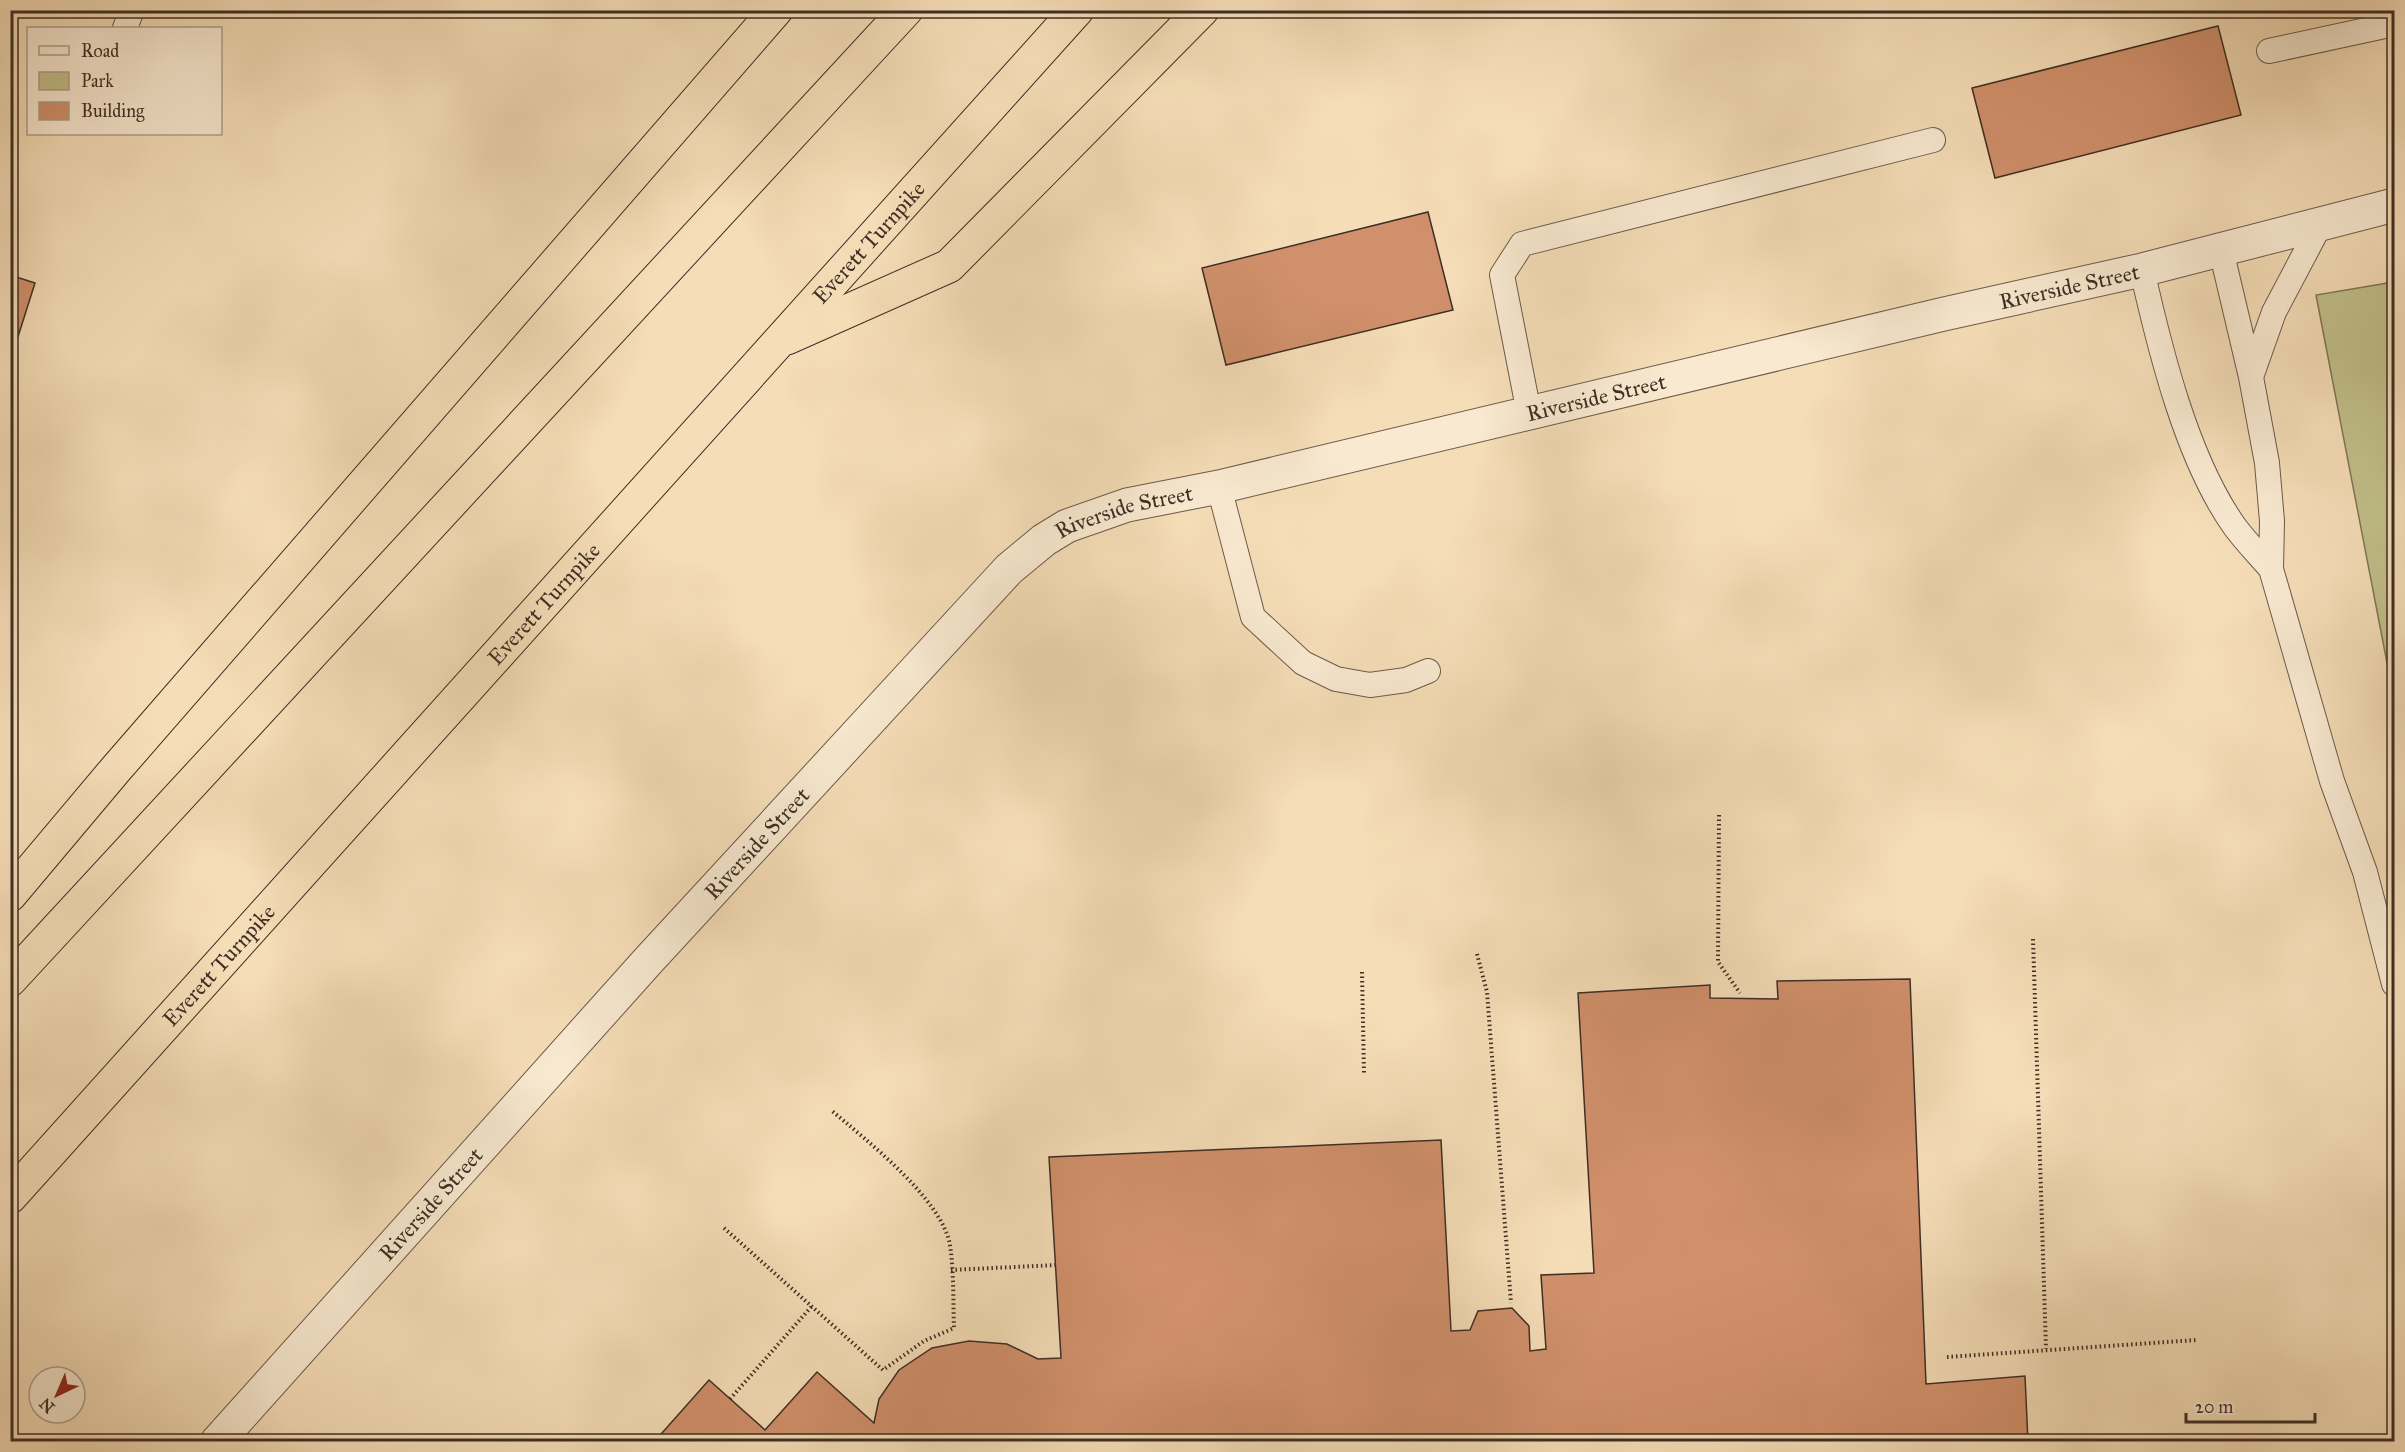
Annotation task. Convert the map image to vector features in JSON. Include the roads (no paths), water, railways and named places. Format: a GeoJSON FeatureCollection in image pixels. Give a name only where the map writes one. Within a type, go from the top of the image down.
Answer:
{"type":"FeatureCollection","features":[{"type":"Feature","properties":{"kind":"highway"},"geometry":{"type":"LineString","coordinates":[[10,895],[116,768],[776,10]]}},
{"type":"Feature","properties":{"kind":"highway"},"geometry":{"type":"LineString","coordinates":[[10,980],[906,10]]}},
{"type":"Feature","properties":{"kind":"highway","name":"Everett Turnpike"},"geometry":{"type":"LineString","coordinates":[[10,1197],[1077,10]]}},
{"type":"Feature","properties":{"kind":"highway"},"geometry":{"type":"LineString","coordinates":[[775,344],[949,266],[1202,10]]}},
{"type":"Feature","properties":{"kind":"street","name":"Riverside Street"},"geometry":{"type":"LineString","coordinates":[[218,1442],[648,962],[1010,569],[1044,540],[1067,526],[1127,506],[1219,487],[2142,270],[2394,205]]}},
{"type":"Feature","properties":{"kind":"lane"},"geometry":{"type":"LineString","coordinates":[[125,27],[132,10]]}},
{"type":"Feature","properties":{"kind":"lane"},"geometry":{"type":"LineString","coordinates":[[2269,51],[2394,24]]}},
{"type":"Feature","properties":{"kind":"lane"},"geometry":{"type":"LineString","coordinates":[[1530,413],[1502,275],[1522,244],[1933,140]]}},
{"type":"Feature","properties":{"kind":"lane"},"geometry":{"type":"LineString","coordinates":[[2251,377],[2274,312],[2321,223]]}},
{"type":"Feature","properties":{"kind":"lane"},"geometry":{"type":"LineString","coordinates":[[2221,250],[2251,377],[2266,463],[2272,521],[2271,569],[2332,781],[2365,872],[2394,984]]}},
{"type":"Feature","properties":{"kind":"lane"},"geometry":{"type":"LineString","coordinates":[[2142,270],[2155,325],[2186,430],[2234,526],[2271,569]]}},
{"type":"Feature","properties":{"kind":"lane"},"geometry":{"type":"LineString","coordinates":[[1219,487],[1253,616],[1303,663],[1336,679],[1370,685],[1406,680],[1428,671]]}}]}
